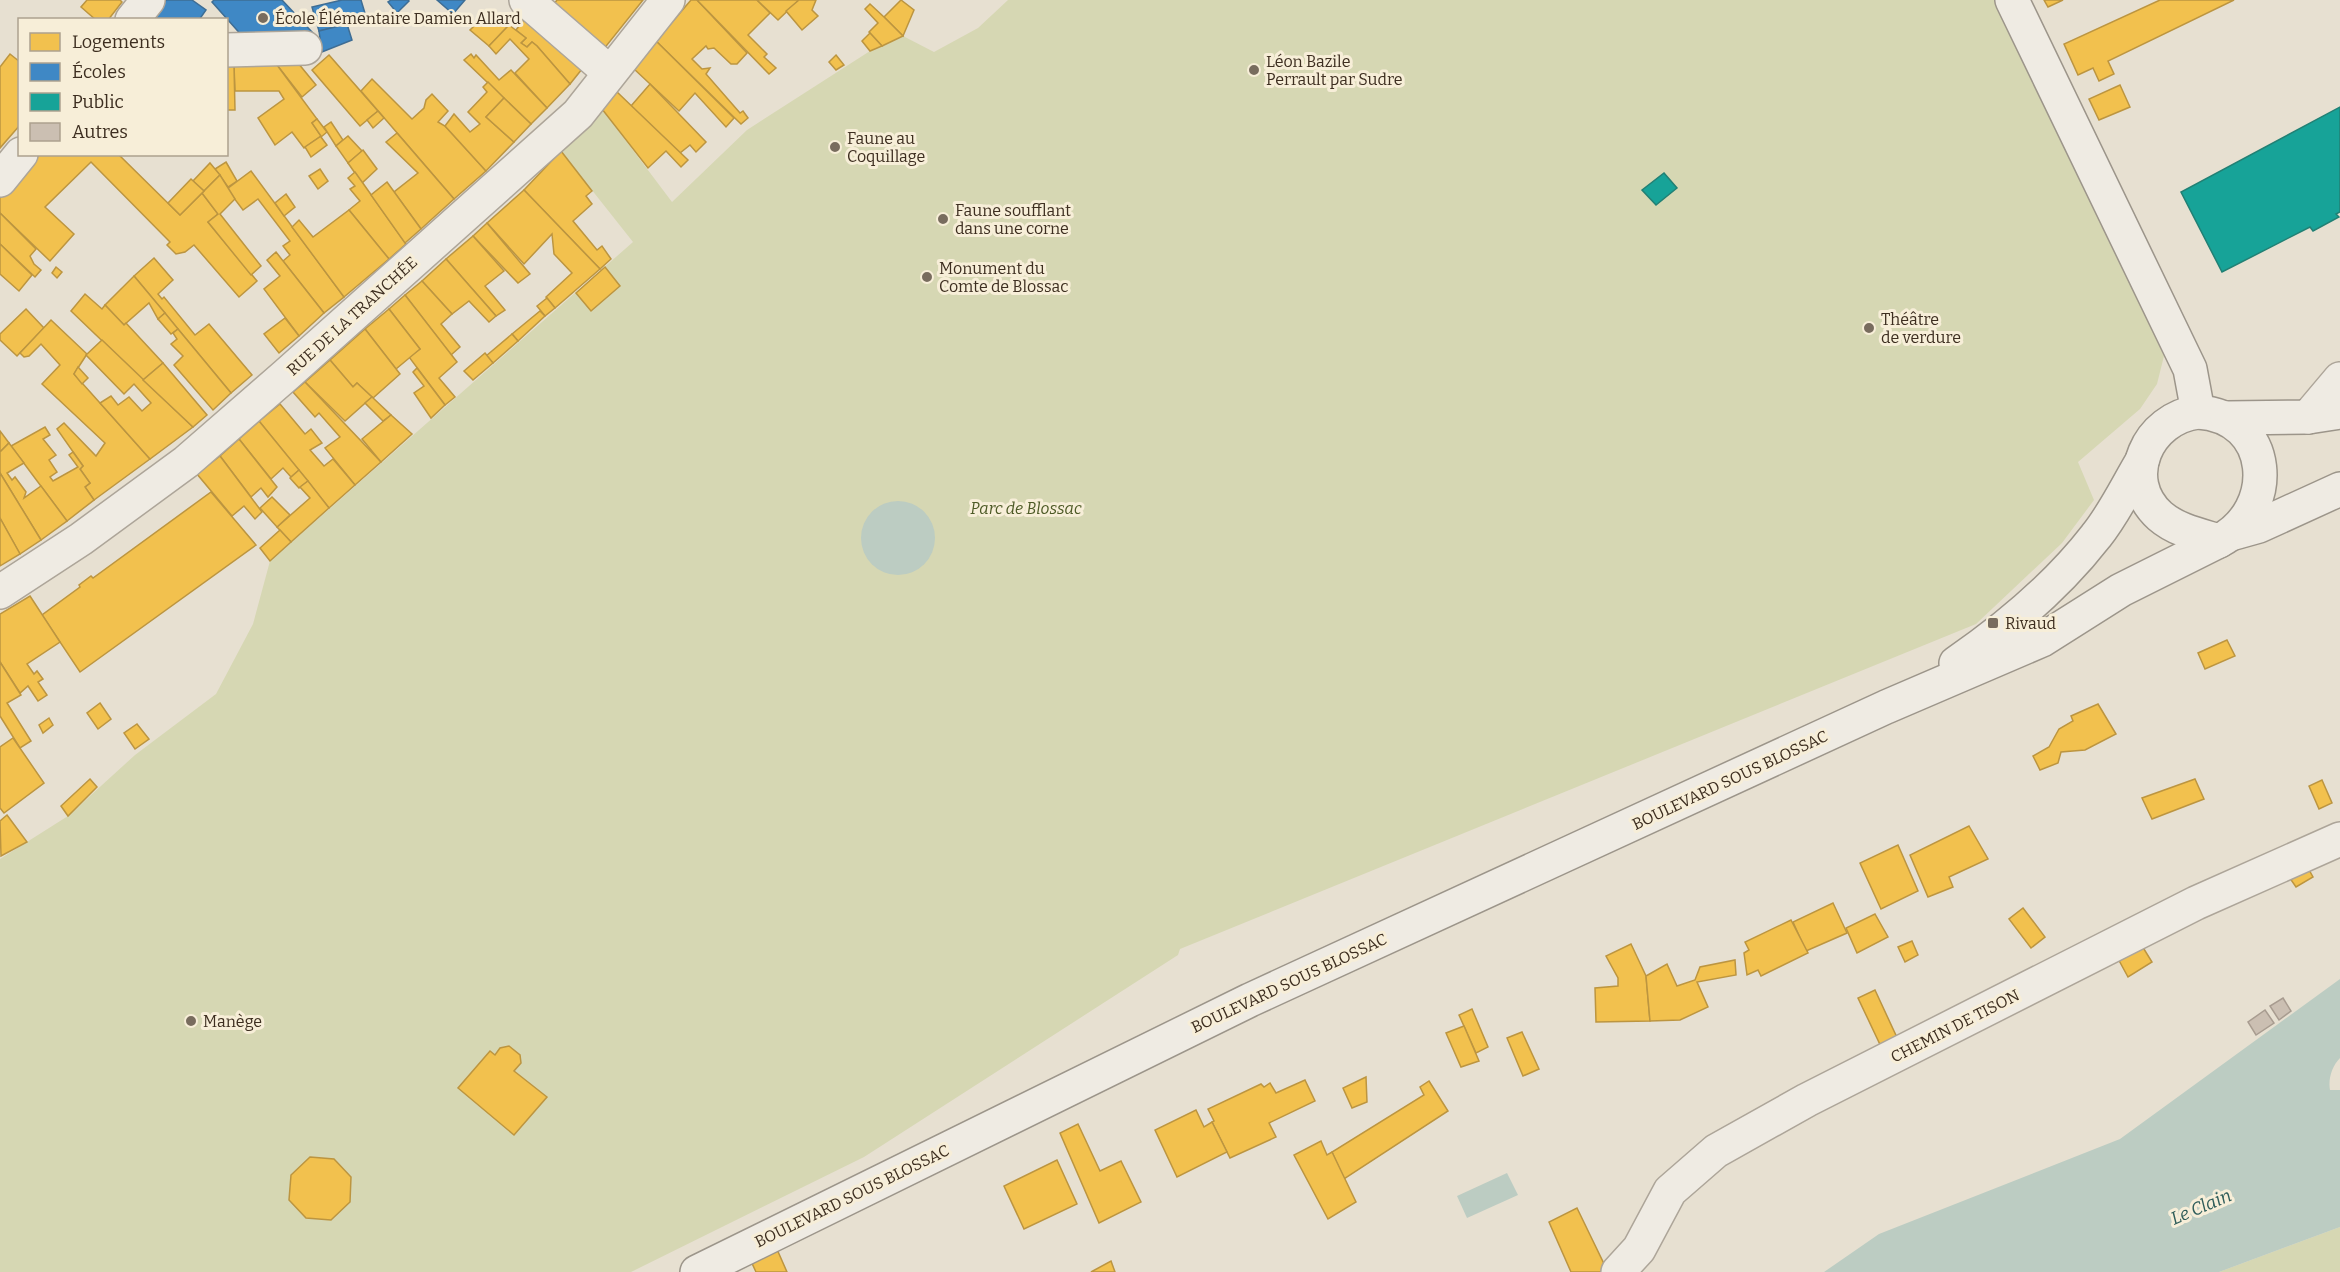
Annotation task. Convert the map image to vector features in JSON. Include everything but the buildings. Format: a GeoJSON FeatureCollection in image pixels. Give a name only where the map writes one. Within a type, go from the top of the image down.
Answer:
{"type":"FeatureCollection","features":[{"type":"Feature","properties":{"kind":"main road"},"geometry":{"type":"LineString","coordinates":[[134,18],[148,0]]}},
{"type":"Feature","properties":{"kind":"main road"},"geometry":{"type":"LineString","coordinates":[[526,0],[609,72]]}},
{"type":"Feature","properties":{"kind":"main road","name":"RUE DE LA TRANCHÉE"},"geometry":{"type":"LineString","coordinates":[[0,592],[81,538],[186,462],[578,114],[668,0]]}},
{"type":"Feature","properties":{"kind":"main road"},"geometry":{"type":"LineString","coordinates":[[2012,0],[2213,415],[2245,432],[2257,450],[2260,461],[2259,490],[2226,537],[2177,527],[2161,517],[2144,491],[2142,461]]}},
{"type":"Feature","properties":{"kind":"main road"},"geometry":{"type":"LineString","coordinates":[[228,50],[305,48]]}},
{"type":"Feature","properties":{"kind":"main road"},"geometry":{"type":"LineString","coordinates":[[0,180],[19,156]]}},
{"type":"Feature","properties":{"kind":"main road"},"geometry":{"type":"LineString","coordinates":[[2260,461],[2308,417],[2340,379]]}},
{"type":"Feature","properties":{"kind":"main road","name":"BOULEVARD SOUS BLOSSAC"},"geometry":{"type":"LineString","coordinates":[[1886,707],[1982,645],[2057,580],[2100,531],[2142,461],[2149,443],[2162,427],[2179,416],[2308,417],[2340,412]]}},
{"type":"Feature","properties":{"kind":"main road","name":"BOULEVARD SOUS BLOSSAC"},"geometry":{"type":"LineString","coordinates":[[698,1272],[1250,1000],[1886,707],[2042,640],[2121,590],[2226,537],[2259,526],[2340,489]]}},
{"type":"Feature","properties":{"kind":"main road","name":"CHEMIN DE TISON"},"geometry":{"type":"LineString","coordinates":[[1618,1272],[1639,1249],[1670,1191],[1716,1151],[1807,1100],[2186,908],[2340,838]]}},
{"type":"Feature","properties":{"kind":"green space","name":"Parc de Blossac"},"geometry":{"type":"Polygon","coordinates":[[[1008,0],[1995,0],[2062,135],[2164,356],[2157,384],[2140,409],[2078,462],[2094,500],[2062,543],[1976,624],[1180,949],[1178,955],[864,1157],[631,1272],[0,1272],[0,859],[68,816],[135,755],[216,694],[253,624],[270,561],[633,242],[561,151],[602,109],[672,202],[747,130],[870,51],[903,36],[934,52],[978,28],[1008,0]]]}},
{"type":"Feature","properties":{"kind":"green space"},"geometry":{"type":"Polygon","coordinates":[[[2340,1227],[2340,1272],[2219,1272],[2340,1227]]]}},
{"type":"Feature","properties":{"kind":"water"},"geometry":{"type":"Polygon","coordinates":[[[891,501],[905,501],[919,507],[929,517],[935,531],[935,545],[929,559],[919,569],[905,575],[891,575],[877,569],[867,559],[861,545],[861,531],[867,517],[877,507],[891,501]]]}},
{"type":"Feature","properties":{"kind":"water","name":"Le Clain"},"geometry":{"type":"Polygon","coordinates":[[[2340,979],[2340,1058],[2330,1077],[2330,1090],[2340,1090],[2340,1227],[2219,1272],[1824,1272],[1879,1234],[2120,1139],[2340,979]]]}},
{"type":"Feature","properties":{"kind":"water"},"geometry":{"type":"Polygon","coordinates":[[[1507,1173],[1518,1195],[1467,1218],[1457,1196],[1507,1173]]]}},
{"type":"Feature","properties":{"kind":"place","name":"École Élémentaire Damien Allard"},"geometry":{"type":"Point","coordinates":[263,18]}},
{"type":"Feature","properties":{"kind":"place","name":"Léon Bazile Perrault par Sudre"},"geometry":{"type":"Point","coordinates":[1254,70]}},
{"type":"Feature","properties":{"kind":"place","name":"Faune au Coquillage"},"geometry":{"type":"Point","coordinates":[835,147]}},
{"type":"Feature","properties":{"kind":"place","name":"Faune soufflant dans une corne"},"geometry":{"type":"Point","coordinates":[943,219]}},
{"type":"Feature","properties":{"kind":"place","name":"Monument du Comte de Blossac"},"geometry":{"type":"Point","coordinates":[927,277]}},
{"type":"Feature","properties":{"kind":"place","name":"Théâtre de verdure"},"geometry":{"type":"Point","coordinates":[1869,328]}},
{"type":"Feature","properties":{"kind":"place","name":"Rivaud"},"geometry":{"type":"Point","coordinates":[1993,623]}},
{"type":"Feature","properties":{"kind":"place","name":"Manège"},"geometry":{"type":"Point","coordinates":[191,1021]}}]}
